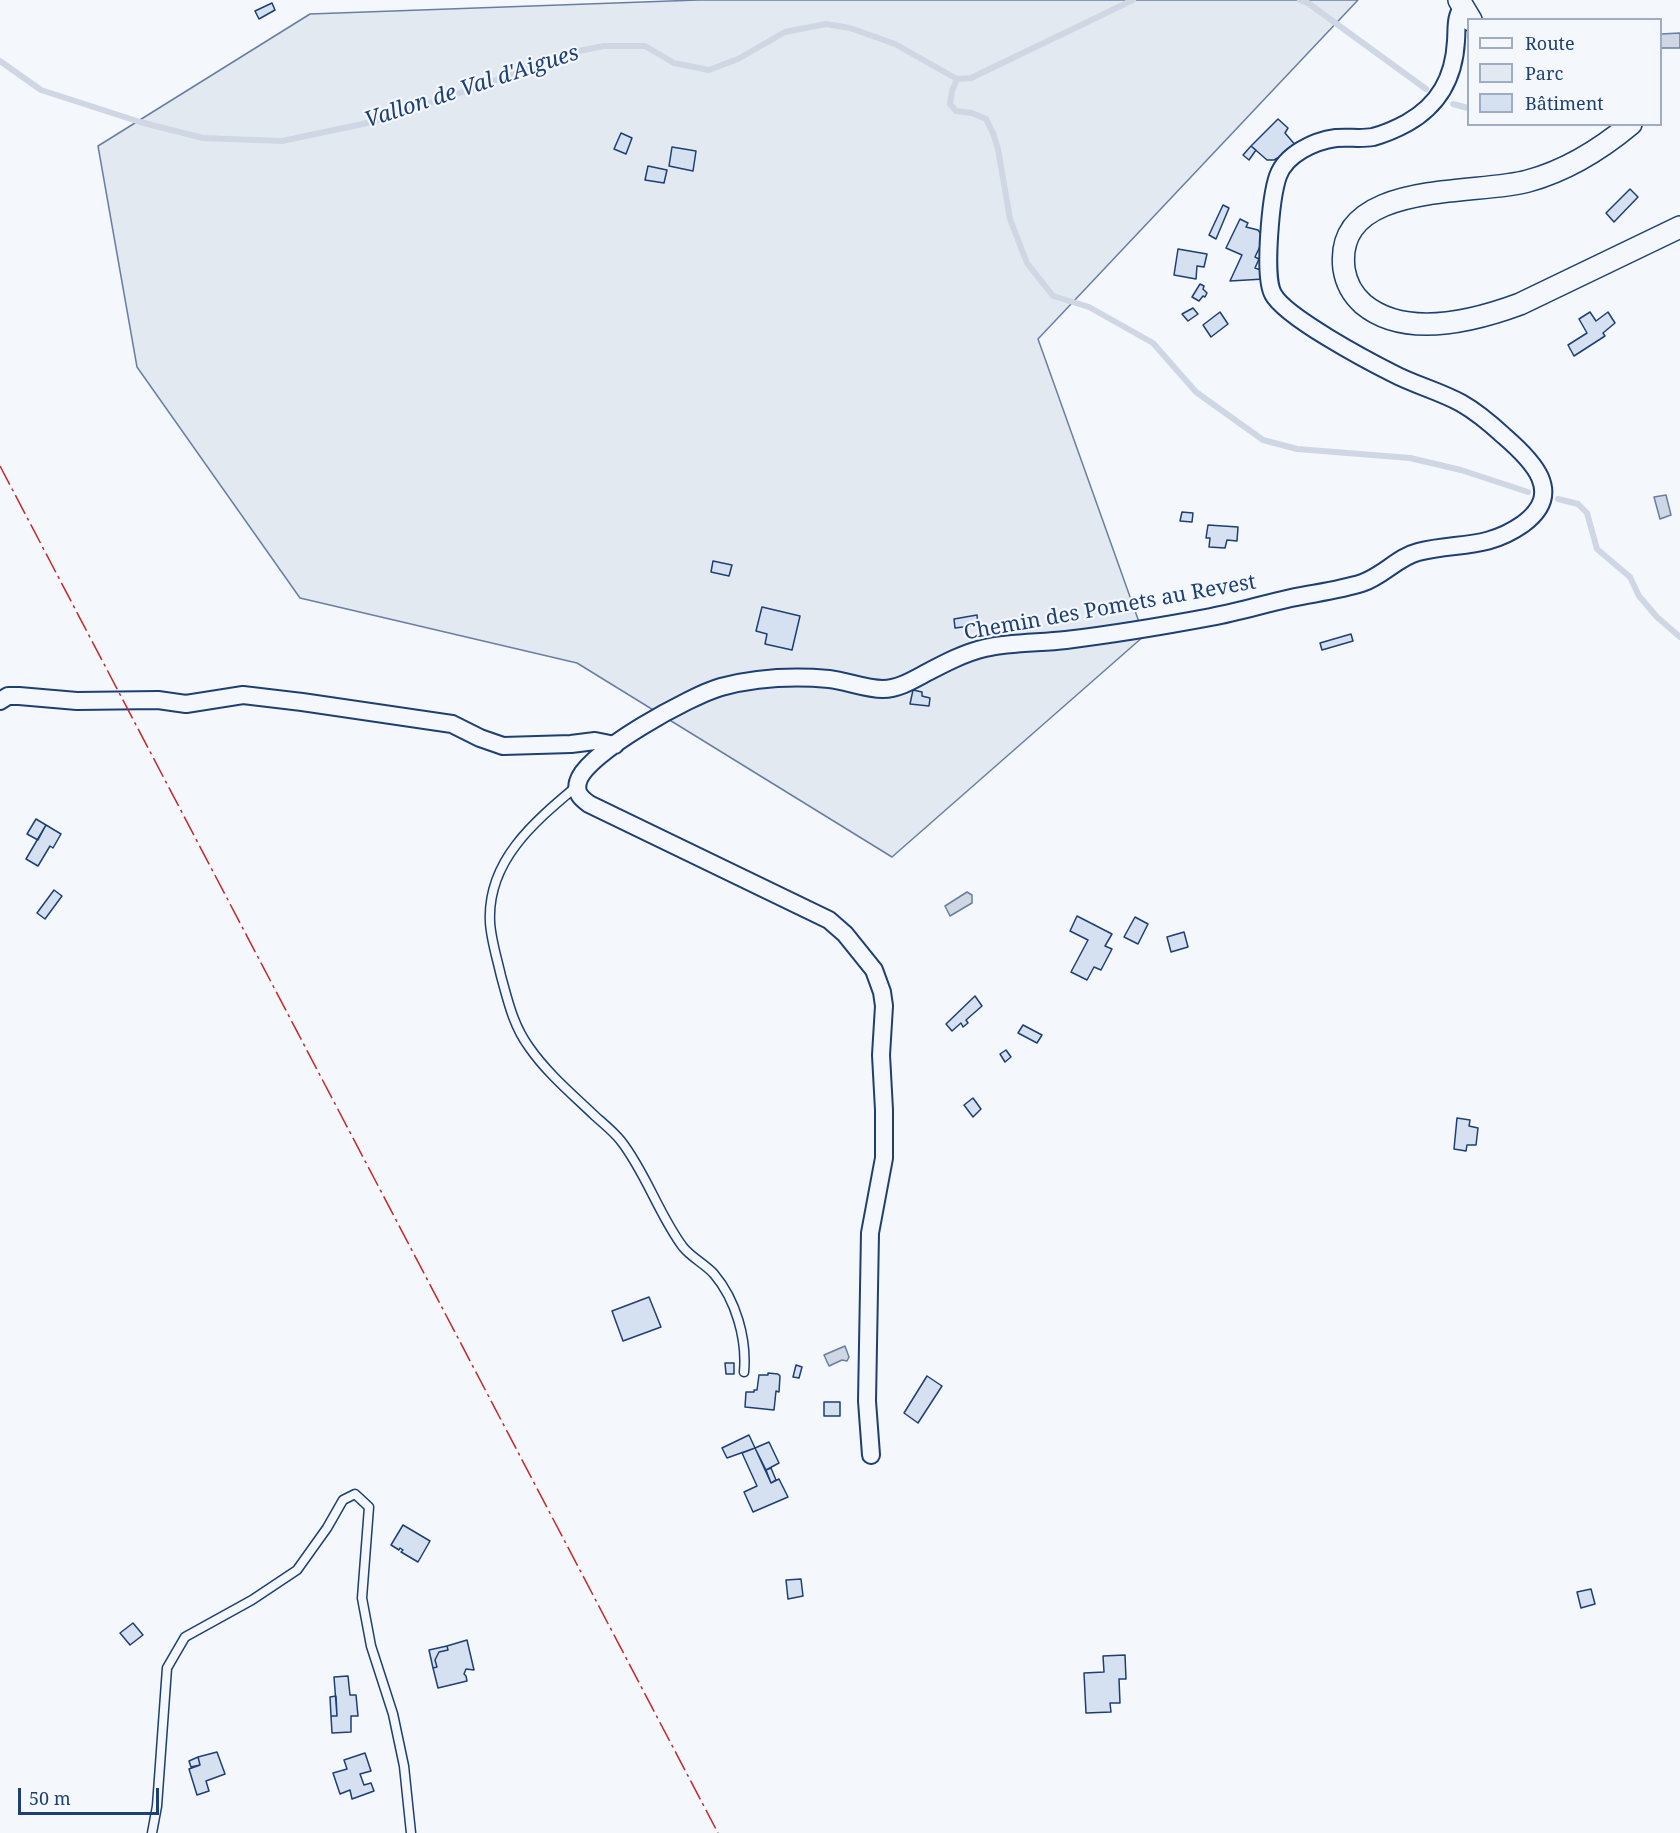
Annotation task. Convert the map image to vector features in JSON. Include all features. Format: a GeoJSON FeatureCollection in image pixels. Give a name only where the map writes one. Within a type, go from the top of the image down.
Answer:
{"type":"FeatureCollection","features":[{"type":"Feature","properties":{"kind":"street","name":"Chemin des Pomets au Revest"},"geometry":{"type":"LineString","coordinates":[[577,786],[582,773],[591,763],[615,745],[667,712],[717,688],[759,680],[795,678],[835,680],[889,689],[902,685],[956,658],[987,648],[1089,637],[1213,616],[1349,586],[1374,578],[1414,553],[1486,542],[1526,522],[1540,506],[1542,487],[1535,467],[1517,447],[1465,405],[1393,374],[1309,324],[1278,301],[1273,295],[1269,282],[1272,210],[1276,181],[1282,167],[1296,153],[1315,144],[1335,138],[1368,138],[1380,135],[1405,124],[1428,108],[1441,94],[1448,78],[1455,52],[1457,18],[1464,9]]}},
{"type":"Feature","properties":{"kind":"street"},"geometry":{"type":"LineString","coordinates":[[1628,126],[1591,152],[1542,177],[1526,182],[1442,190],[1417,196],[1370,213],[1360,221],[1348,239],[1344,262],[1348,282],[1359,300],[1368,308],[1390,319],[1420,323],[1452,322],[1498,313],[1520,304],[1680,227]]}},
{"type":"Feature","properties":{"kind":"street"},"geometry":{"type":"LineString","coordinates":[[0,701],[8,696],[19,696],[77,701],[159,700],[186,704],[243,695],[444,722],[503,746],[595,741],[615,745]]}},
{"type":"Feature","properties":{"kind":"street"},"geometry":{"type":"LineString","coordinates":[[577,786],[580,797],[589,804],[829,920],[845,934],[874,970],[879,981],[884,1006],[881,1056],[884,1158],[870,1233],[867,1401],[871,1455]]}},
{"type":"Feature","properties":{"kind":"lane"},"geometry":{"type":"LineString","coordinates":[[577,786],[543,815],[511,849],[494,885],[490,906],[490,925],[509,1008],[528,1047],[566,1088],[619,1139],[639,1168],[682,1246],[714,1275],[723,1288],[740,1328],[744,1345],[744,1372]]}},
{"type":"Feature","properties":{"kind":"lane"},"geometry":{"type":"LineString","coordinates":[[152,1833],[157,1806],[167,1668],[185,1637],[252,1600],[297,1570],[327,1528],[343,1500],[355,1494],[369,1507],[362,1598],[371,1646],[393,1714],[402,1756],[411,1833]]}},
{"type":"Feature","properties":{"kind":"green space"},"geometry":{"type":"Polygon","coordinates":[[[698,0],[1358,0],[1038,339],[1144,636],[892,857],[577,663],[300,598],[137,367],[98,146],[310,14],[698,0]]]}},
{"type":"Feature","properties":{"kind":"shaded area"},"geometry":{"type":"Polygon","coordinates":[[[1680,33],[1680,48],[1662,48],[1662,34],[1680,33]]]}},
{"type":"Feature","properties":{"kind":"shaded area"},"geometry":{"type":"Polygon","coordinates":[[[1666,495],[1671,515],[1660,519],[1654,497],[1666,495]]]}},
{"type":"Feature","properties":{"kind":"shaded area"},"geometry":{"type":"Polygon","coordinates":[[[967,892],[972,895],[972,903],[950,916],[945,906],[967,892]]]}},
{"type":"Feature","properties":{"kind":"shaded area"},"geometry":{"type":"Polygon","coordinates":[[[845,1346],[849,1357],[847,1361],[842,1360],[829,1366],[824,1355],[845,1346]]]}},
{"type":"Feature","properties":{"kind":"building"},"geometry":{"type":"Polygon","coordinates":[[[272,3],[275,10],[259,19],[255,11],[272,3]]]}},
{"type":"Feature","properties":{"kind":"building"},"geometry":{"type":"Polygon","coordinates":[[[1278,119],[1288,128],[1285,133],[1297,147],[1274,160],[1267,160],[1251,146],[1278,119]]]}},
{"type":"Feature","properties":{"kind":"building"},"geometry":{"type":"Polygon","coordinates":[[[621,133],[632,138],[626,154],[614,149],[621,133]]]}},
{"type":"Feature","properties":{"kind":"building"},"geometry":{"type":"Polygon","coordinates":[[[1251,146],[1256,150],[1249,160],[1243,155],[1251,146]]]}},
{"type":"Feature","properties":{"kind":"building"},"geometry":{"type":"Polygon","coordinates":[[[672,147],[696,151],[693,171],[669,166],[672,147]]]}},
{"type":"Feature","properties":{"kind":"building"},"geometry":{"type":"Polygon","coordinates":[[[648,166],[667,170],[664,183],[645,180],[648,166]]]}},
{"type":"Feature","properties":{"kind":"building"},"geometry":{"type":"Polygon","coordinates":[[[1630,189],[1638,197],[1614,222],[1606,213],[1630,189]]]}},
{"type":"Feature","properties":{"kind":"building"},"geometry":{"type":"Polygon","coordinates":[[[1223,205],[1229,208],[1216,239],[1209,235],[1223,205]]]}},
{"type":"Feature","properties":{"kind":"building"},"geometry":{"type":"Polygon","coordinates":[[[1240,219],[1248,223],[1246,227],[1258,230],[1264,238],[1255,257],[1259,259],[1255,268],[1264,271],[1264,279],[1230,281],[1242,255],[1226,248],[1240,219]]]}},
{"type":"Feature","properties":{"kind":"building"},"geometry":{"type":"Polygon","coordinates":[[[1178,249],[1207,254],[1204,267],[1197,266],[1196,279],[1174,275],[1178,249]]]}},
{"type":"Feature","properties":{"kind":"building"},"geometry":{"type":"Polygon","coordinates":[[[1200,284],[1204,286],[1203,289],[1207,293],[1199,301],[1192,297],[1200,284]]]}},
{"type":"Feature","properties":{"kind":"building"},"geometry":{"type":"Polygon","coordinates":[[[1193,308],[1198,314],[1188,321],[1182,314],[1193,308]]]}},
{"type":"Feature","properties":{"kind":"building"},"geometry":{"type":"Polygon","coordinates":[[[1220,312],[1228,324],[1211,337],[1203,325],[1220,312]]]}},
{"type":"Feature","properties":{"kind":"building"},"geometry":{"type":"Polygon","coordinates":[[[1590,312],[1596,321],[1608,312],[1615,323],[1603,333],[1605,336],[1574,356],[1568,345],[1587,333],[1579,319],[1590,312]]]}},
{"type":"Feature","properties":{"kind":"building"},"geometry":{"type":"Polygon","coordinates":[[[1182,512],[1193,513],[1192,522],[1180,521],[1182,512]]]}},
{"type":"Feature","properties":{"kind":"building"},"geometry":{"type":"Polygon","coordinates":[[[1208,525],[1238,527],[1237,541],[1227,540],[1225,548],[1209,547],[1210,538],[1206,538],[1208,525]]]}},
{"type":"Feature","properties":{"kind":"building"},"geometry":{"type":"Polygon","coordinates":[[[713,561],[732,565],[729,576],[711,572],[713,561]]]}},
{"type":"Feature","properties":{"kind":"building"},"geometry":{"type":"Polygon","coordinates":[[[762,607],[800,616],[792,650],[765,644],[767,634],[756,631],[762,607]]]}},
{"type":"Feature","properties":{"kind":"building"},"geometry":{"type":"Polygon","coordinates":[[[977,615],[978,625],[955,628],[954,619],[977,615]]]}},
{"type":"Feature","properties":{"kind":"building"},"geometry":{"type":"Polygon","coordinates":[[[1351,634],[1353,641],[1322,650],[1320,643],[1351,634]]]}},
{"type":"Feature","properties":{"kind":"building"},"geometry":{"type":"Polygon","coordinates":[[[913,690],[922,692],[922,696],[930,698],[929,706],[910,704],[913,690]]]}},
{"type":"Feature","properties":{"kind":"building"},"geometry":{"type":"Polygon","coordinates":[[[36,819],[46,825],[38,840],[27,834],[36,819]]]}},
{"type":"Feature","properties":{"kind":"building"},"geometry":{"type":"Polygon","coordinates":[[[46,825],[61,834],[53,848],[50,846],[38,866],[26,859],[46,825]]]}},
{"type":"Feature","properties":{"kind":"building"},"geometry":{"type":"Polygon","coordinates":[[[54,890],[62,896],[45,919],[37,913],[54,890]]]}},
{"type":"Feature","properties":{"kind":"building"},"geometry":{"type":"Polygon","coordinates":[[[1077,916],[1112,934],[1105,946],[1112,949],[1101,970],[1094,967],[1087,980],[1071,972],[1088,940],[1070,931],[1077,916]]]}},
{"type":"Feature","properties":{"kind":"building"},"geometry":{"type":"Polygon","coordinates":[[[1135,917],[1148,924],[1138,944],[1124,937],[1135,917]]]}},
{"type":"Feature","properties":{"kind":"building"},"geometry":{"type":"Polygon","coordinates":[[[1184,932],[1188,947],[1171,952],[1167,937],[1184,932]]]}},
{"type":"Feature","properties":{"kind":"building"},"geometry":{"type":"Polygon","coordinates":[[[975,996],[982,1006],[966,1020],[968,1023],[963,1027],[961,1023],[952,1031],[946,1024],[975,996]]]}},
{"type":"Feature","properties":{"kind":"building"},"geometry":{"type":"Polygon","coordinates":[[[1023,1025],[1042,1035],[1037,1043],[1018,1033],[1023,1025]]]}},
{"type":"Feature","properties":{"kind":"building"},"geometry":{"type":"Polygon","coordinates":[[[1006,1050],[1011,1057],[1005,1062],[1000,1054],[1006,1050]]]}},
{"type":"Feature","properties":{"kind":"building"},"geometry":{"type":"Polygon","coordinates":[[[973,1098],[981,1109],[973,1117],[964,1105],[973,1098]]]}},
{"type":"Feature","properties":{"kind":"building"},"geometry":{"type":"Polygon","coordinates":[[[1457,1118],[1470,1120],[1469,1126],[1478,1128],[1476,1145],[1467,1145],[1466,1151],[1454,1149],[1457,1118]]]}},
{"type":"Feature","properties":{"kind":"building"},"geometry":{"type":"Polygon","coordinates":[[[649,1297],[661,1327],[623,1341],[612,1311],[649,1297]]]}},
{"type":"Feature","properties":{"kind":"building"},"geometry":{"type":"Polygon","coordinates":[[[725,1363],[734,1363],[734,1374],[726,1374],[725,1363]]]}},
{"type":"Feature","properties":{"kind":"building"},"geometry":{"type":"Polygon","coordinates":[[[796,1365],[802,1367],[799,1378],[793,1377],[796,1365]]]}},
{"type":"Feature","properties":{"kind":"building"},"geometry":{"type":"Polygon","coordinates":[[[768,1373],[780,1376],[774,1410],[745,1407],[746,1392],[757,1390],[759,1375],[768,1375],[768,1373]]]}},
{"type":"Feature","properties":{"kind":"building"},"geometry":{"type":"Polygon","coordinates":[[[927,1376],[942,1386],[918,1423],[904,1413],[927,1376]]]}},
{"type":"Feature","properties":{"kind":"building"},"geometry":{"type":"Polygon","coordinates":[[[824,1402],[840,1402],[840,1416],[824,1416],[824,1402]]]}},
{"type":"Feature","properties":{"kind":"building"},"geometry":{"type":"Polygon","coordinates":[[[749,1435],[755,1448],[727,1458],[722,1448],[749,1435]]]}},
{"type":"Feature","properties":{"kind":"building"},"geometry":{"type":"Polygon","coordinates":[[[769,1442],[779,1463],[766,1470],[755,1448],[769,1442]]]}},
{"type":"Feature","properties":{"kind":"building"},"geometry":{"type":"Polygon","coordinates":[[[755,1448],[771,1483],[779,1479],[788,1497],[753,1512],[744,1492],[757,1486],[742,1453],[755,1448]]]}},
{"type":"Feature","properties":{"kind":"building"},"geometry":{"type":"Polygon","coordinates":[[[771,1468],[776,1480],[771,1483],[766,1470],[771,1468]]]}},
{"type":"Feature","properties":{"kind":"building"},"geometry":{"type":"Polygon","coordinates":[[[403,1525],[430,1541],[418,1562],[401,1552],[403,1550],[400,1548],[399,1550],[391,1545],[403,1525]]]}},
{"type":"Feature","properties":{"kind":"building"},"geometry":{"type":"Polygon","coordinates":[[[801,1579],[803,1596],[788,1599],[786,1580],[801,1579]]]}},
{"type":"Feature","properties":{"kind":"building"},"geometry":{"type":"Polygon","coordinates":[[[1591,1589],[1595,1604],[1581,1608],[1577,1592],[1591,1589]]]}},
{"type":"Feature","properties":{"kind":"building"},"geometry":{"type":"Polygon","coordinates":[[[133,1623],[143,1635],[130,1645],[120,1633],[133,1623]]]}},
{"type":"Feature","properties":{"kind":"building"},"geometry":{"type":"Polygon","coordinates":[[[467,1640],[474,1670],[466,1669],[464,1674],[467,1681],[438,1688],[433,1668],[437,1667],[435,1660],[439,1652],[448,1650],[447,1646],[467,1640]]]}},
{"type":"Feature","properties":{"kind":"building"},"geometry":{"type":"Polygon","coordinates":[[[447,1646],[448,1650],[439,1652],[435,1660],[437,1667],[433,1668],[429,1650],[447,1646]]]}},
{"type":"Feature","properties":{"kind":"building"},"geometry":{"type":"Polygon","coordinates":[[[1125,1655],[1126,1679],[1119,1679],[1120,1703],[1110,1703],[1111,1712],[1086,1713],[1084,1673],[1104,1672],[1103,1656],[1125,1655]]]}},
{"type":"Feature","properties":{"kind":"building"},"geometry":{"type":"Polygon","coordinates":[[[348,1676],[350,1695],[356,1695],[358,1716],[351,1716],[351,1732],[332,1733],[331,1716],[337,1716],[334,1677],[348,1676]]]}},
{"type":"Feature","properties":{"kind":"building"},"geometry":{"type":"Polygon","coordinates":[[[336,1696],[337,1716],[331,1716],[330,1697],[336,1696]]]}},
{"type":"Feature","properties":{"kind":"building"},"geometry":{"type":"Polygon","coordinates":[[[217,1752],[225,1774],[206,1781],[209,1791],[197,1795],[189,1769],[200,1765],[198,1757],[217,1752]]]}},
{"type":"Feature","properties":{"kind":"building"},"geometry":{"type":"Polygon","coordinates":[[[365,1753],[371,1771],[360,1774],[364,1785],[371,1783],[374,1791],[352,1799],[350,1790],[340,1794],[333,1773],[347,1769],[344,1760],[365,1753]]]}},
{"type":"Feature","properties":{"kind":"building"},"geometry":{"type":"Polygon","coordinates":[[[198,1757],[200,1765],[191,1767],[189,1761],[198,1757]]]}},
{"type":"Feature","properties":{"kind":"waterway","name":"Vallon de Val d'Aigues"},"geometry":{"type":"LineString","coordinates":[[0,61],[41,90],[140,122],[203,138],[282,141],[372,122],[481,86],[559,55],[604,46],[645,46],[674,63],[709,70],[738,59],[785,32],[826,24],[850,28],[895,44],[957,79],[971,78],[1133,0]]}},
{"type":"Feature","properties":{"kind":"waterway","name":"Vallon de Val d'Aigues"},"geometry":{"type":"LineString","coordinates":[[1300,0],[1308,3],[1426,89]]}},
{"type":"Feature","properties":{"kind":"waterway"},"geometry":{"type":"LineString","coordinates":[[957,79],[950,104],[956,111],[972,113],[986,119],[998,149],[1010,219],[1027,263],[1053,296],[1089,307],[1153,343],[1196,392],[1263,440],[1297,449],[1410,458],[1461,470],[1528,492]]}},
{"type":"Feature","properties":{"kind":"waterway","name":"Vallon de Val d'Aigues"},"geometry":{"type":"LineString","coordinates":[[1453,104],[1467,108]]}},
{"type":"Feature","properties":{"kind":"waterway"},"geometry":{"type":"LineString","coordinates":[[1558,499],[1578,504],[1587,513],[1597,549],[1630,577],[1639,596],[1657,617],[1680,637]]}},
{"type":"Feature","properties":{"kind":"power"},"geometry":{"type":"LineString","coordinates":[[0,466],[718,1833]]}}]}
